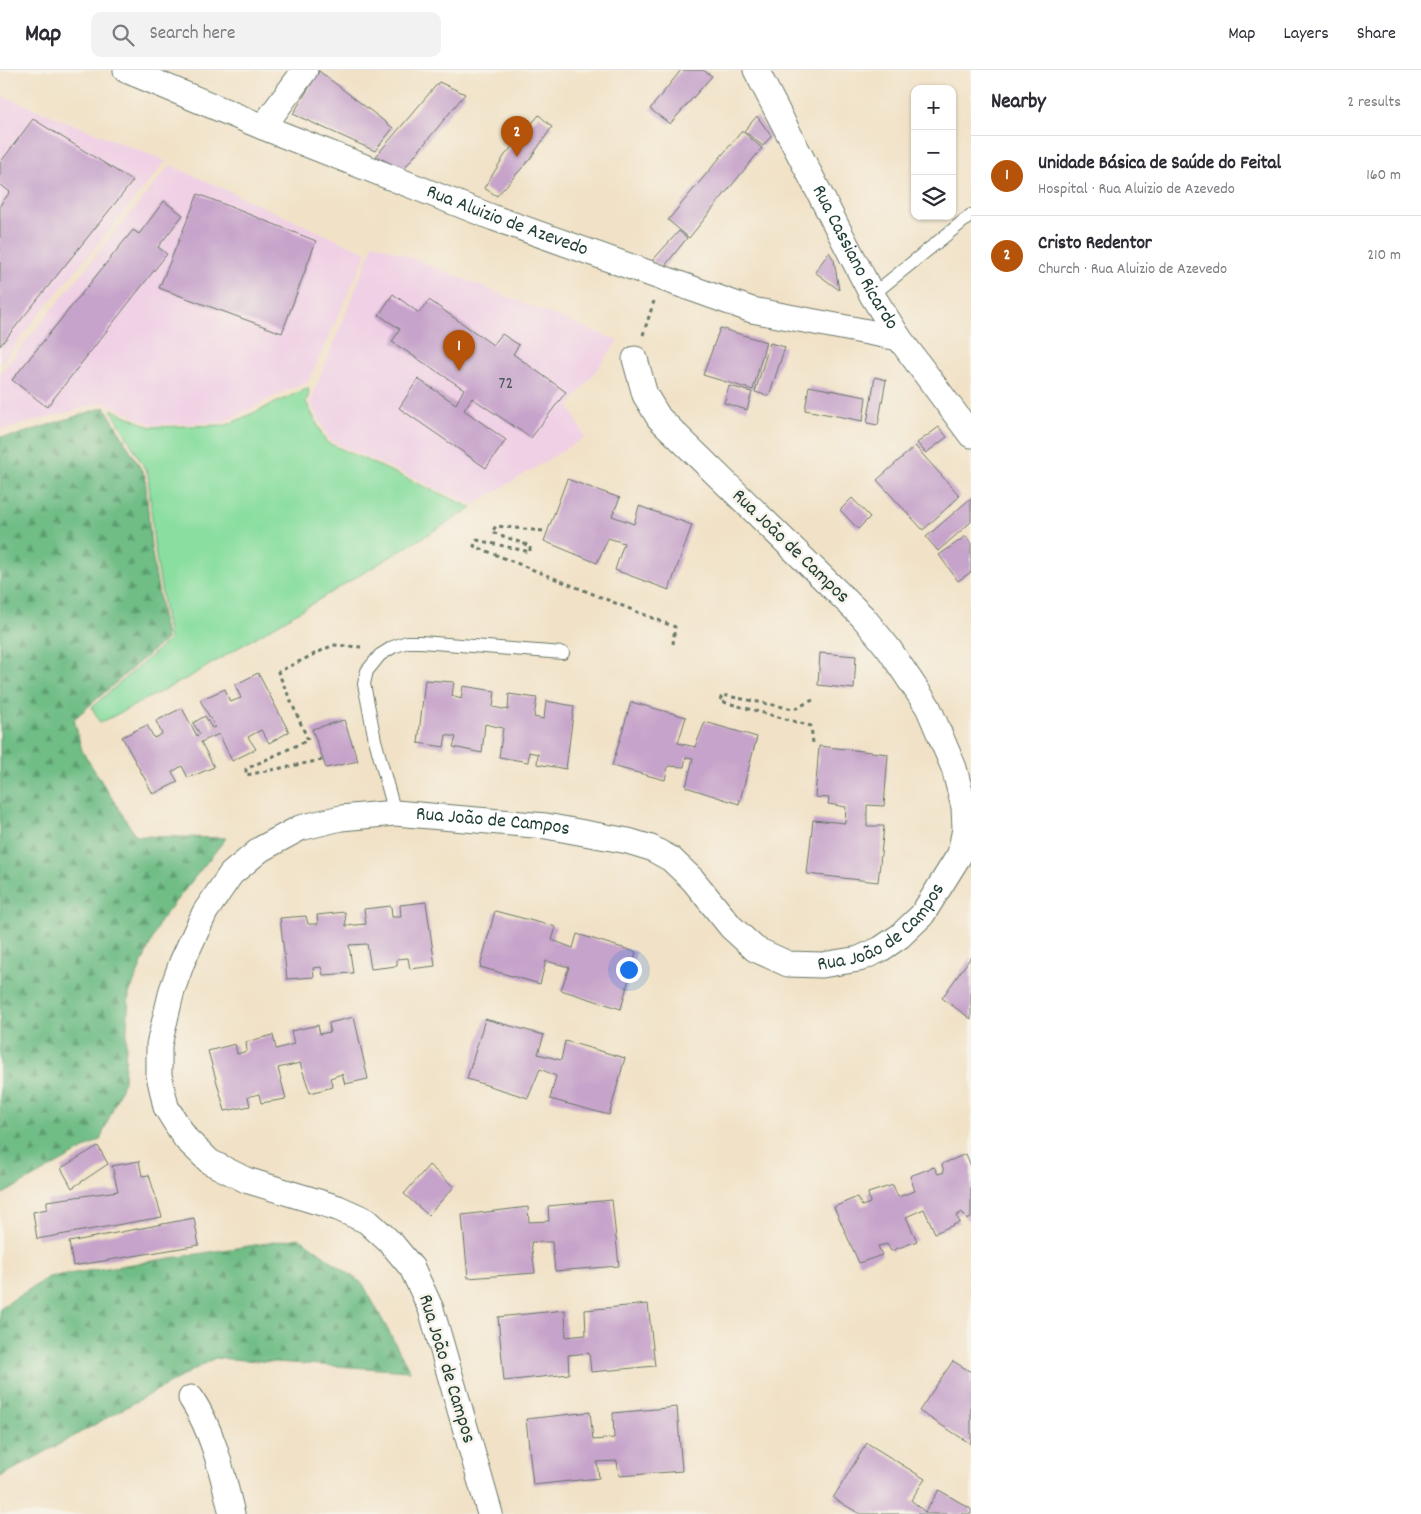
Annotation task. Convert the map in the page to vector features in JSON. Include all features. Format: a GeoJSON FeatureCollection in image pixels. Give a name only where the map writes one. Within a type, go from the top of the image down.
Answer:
{"type":"FeatureCollection","features":[{"type":"Feature","properties":{"kind":"street","name":"Rua Aluizio de Azevedo"},"geometry":{"type":"LineString","coordinates":[[126,70],[263,127],[494,218],[662,279],[752,310],[899,338]]}},
{"type":"Feature","properties":{"kind":"street"},"geometry":{"type":"LineString","coordinates":[[263,127],[305,70]]}},
{"type":"Feature","properties":{"kind":"street","name":"Rua Cassiano Ricardo"},"geometry":{"type":"LineString","coordinates":[[756,70],[872,295],[899,338],[971,435]]}},
{"type":"Feature","properties":{"kind":"street","name":"Rua João de Campos"},"geometry":{"type":"LineString","coordinates":[[490,1514],[431,1309],[412,1268],[392,1244],[368,1221],[338,1208],[246,1180],[210,1162],[186,1139],[166,1107],[159,1075],[159,1045],[172,990],[205,912],[231,874],[261,850],[300,828],[341,818],[396,813],[546,826],[628,841],[651,848],[671,859],[693,880],[730,927],[755,949],[788,964],[822,965],[859,959],[881,949],[900,936],[922,915],[960,854],[965,829],[964,807],[954,768],[928,707],[889,649],[863,617],[659,418],[645,395],[635,360]]}},
{"type":"Feature","properties":{"kind":"street"},"geometry":{"type":"LineString","coordinates":[[191,1398],[202,1415],[210,1433],[232,1514]]}},
{"type":"Feature","properties":{"kind":"lane"},"geometry":{"type":"LineString","coordinates":[[872,295],[971,215]]}},
{"type":"Feature","properties":{"kind":"lane","name":"Rua João de Campos"},"geometry":{"type":"LineString","coordinates":[[396,813],[375,740],[364,684],[367,672],[380,655],[406,642],[563,654]]}},
{"type":"Feature","properties":{"kind":"path"},"geometry":{"type":"LineString","coordinates":[[635,360],[662,279]]}},
{"type":"Feature","properties":{"kind":"path"},"geometry":{"type":"LineString","coordinates":[[543,531],[496,526],[492,532],[530,546],[530,552],[478,540],[474,546],[675,627],[673,644]]}},
{"type":"Feature","properties":{"kind":"path"},"geometry":{"type":"LineString","coordinates":[[322,760],[246,775],[246,769],[308,740],[278,672],[333,644],[389,650]]}},
{"type":"Feature","properties":{"kind":"path"},"geometry":{"type":"LineString","coordinates":[[812,700],[794,709],[722,695],[720,701],[811,726],[812,743]]}},
{"type":"Feature","properties":{"kind":"shaded area"},"geometry":{"type":"Polygon","coordinates":[[[0,95],[166,161],[0,365],[0,95]]]}},
{"type":"Feature","properties":{"kind":"shaded area"},"geometry":{"type":"Polygon","coordinates":[[[170,165],[367,252],[308,383],[289,389],[224,422],[153,425],[104,402],[0,430],[0,373],[170,165]]]}},
{"type":"Feature","properties":{"kind":"shaded area"},"geometry":{"type":"Polygon","coordinates":[[[374,243],[618,341],[569,406],[585,437],[474,505],[330,441],[310,402],[374,243]]]}},
{"type":"Feature","properties":{"kind":"green space"},"geometry":{"type":"Polygon","coordinates":[[[308,388],[309,393],[306,402],[326,442],[472,508],[191,676],[100,723],[92,707],[169,640],[154,544],[148,474],[111,409],[151,427],[227,425],[308,388]]]}},
{"type":"Feature","properties":{"kind":"green space"},"geometry":{"type":"Polygon","coordinates":[[[105,407],[145,476],[151,547],[166,639],[74,719],[82,751],[136,836],[226,838],[160,921],[129,994],[124,1081],[100,1140],[3,1194],[0,1189],[0,437],[14,436],[105,407]]]}},
{"type":"Feature","properties":{"kind":"green space"},"geometry":{"type":"Polygon","coordinates":[[[300,1238],[363,1284],[410,1371],[215,1358],[0,1477],[0,1308],[49,1277],[300,1238]]]}},
{"type":"Feature","properties":{"kind":"building"},"geometry":{"type":"Polygon","coordinates":[[[681,70],[703,70],[712,76],[670,124],[650,109],[681,70]]]}},
{"type":"Feature","properties":{"kind":"building"},"geometry":{"type":"Polygon","coordinates":[[[319,71],[393,128],[375,151],[293,114],[319,71]]]}},
{"type":"Feature","properties":{"kind":"building"},"geometry":{"type":"Polygon","coordinates":[[[439,82],[465,94],[403,170],[376,156],[439,82]]]}},
{"type":"Feature","properties":{"kind":"building"},"geometry":{"type":"Polygon","coordinates":[[[539,115],[552,127],[530,159],[497,196],[484,188],[505,155],[539,115]]]}},
{"type":"Feature","properties":{"kind":"building"},"geometry":{"type":"Polygon","coordinates":[[[757,116],[771,136],[763,146],[744,131],[757,116]]]}},
{"type":"Feature","properties":{"kind":"building"},"geometry":{"type":"Polygon","coordinates":[[[33,119],[133,181],[0,346],[0,205],[10,192],[0,184],[0,163],[33,119]]]}},
{"type":"Feature","properties":{"kind":"building"},"geometry":{"type":"Polygon","coordinates":[[[742,131],[762,148],[689,238],[668,220],[742,131]]]}},
{"type":"Feature","properties":{"kind":"building"},"geometry":{"type":"Polygon","coordinates":[[[198,194],[316,241],[282,333],[159,288],[198,194]]]}},
{"type":"Feature","properties":{"kind":"building"},"geometry":{"type":"Polygon","coordinates":[[[164,201],[183,215],[158,247],[167,254],[47,407],[12,380],[133,230],[139,234],[164,201]]]}},
{"type":"Feature","properties":{"kind":"building"},"geometry":{"type":"Polygon","coordinates":[[[679,231],[687,238],[664,267],[652,261],[679,231]]]}},
{"type":"Feature","properties":{"kind":"building"},"geometry":{"type":"Polygon","coordinates":[[[829,252],[834,260],[839,290],[815,272],[829,252]]]}},
{"type":"Feature","properties":{"kind":"building"},"geometry":{"type":"Polygon","coordinates":[[[393,294],[419,313],[429,300],[493,345],[502,334],[519,345],[513,354],[566,392],[531,438],[472,398],[464,410],[506,440],[486,468],[399,408],[418,379],[456,404],[464,389],[392,342],[400,329],[379,315],[393,294]]]}},
{"type":"Feature","properties":{"kind":"building"},"geometry":{"type":"Polygon","coordinates":[[[720,328],[766,342],[753,390],[703,375],[720,328]]]}},
{"type":"Feature","properties":{"kind":"building"},"geometry":{"type":"Polygon","coordinates":[[[770,343],[785,347],[769,396],[755,392],[770,343]]]}},
{"type":"Feature","properties":{"kind":"building"},"geometry":{"type":"Polygon","coordinates":[[[875,377],[886,380],[878,425],[867,423],[875,377]]]}},
{"type":"Feature","properties":{"kind":"building"},"geometry":{"type":"Polygon","coordinates":[[[729,386],[752,392],[747,410],[724,403],[729,386]]]}},
{"type":"Feature","properties":{"kind":"building"},"geometry":{"type":"Polygon","coordinates":[[[809,386],[866,397],[863,421],[805,410],[809,386]]]}},
{"type":"Feature","properties":{"kind":"building"},"geometry":{"type":"Polygon","coordinates":[[[939,427],[947,437],[926,453],[917,443],[939,427]]]}},
{"type":"Feature","properties":{"kind":"building"},"geometry":{"type":"Polygon","coordinates":[[[915,446],[960,496],[923,530],[877,480],[915,446]]]}},
{"type":"Feature","properties":{"kind":"building"},"geometry":{"type":"Polygon","coordinates":[[[567,479],[620,498],[612,516],[634,524],[639,506],[692,525],[669,590],[615,570],[624,543],[608,538],[597,563],[544,541],[567,479]]]}},
{"type":"Feature","properties":{"kind":"building"},"geometry":{"type":"Polygon","coordinates":[[[852,498],[870,517],[858,529],[840,510],[852,498]]]}},
{"type":"Feature","properties":{"kind":"building"},"geometry":{"type":"Polygon","coordinates":[[[971,498],[971,522],[938,551],[926,537],[971,498]]]}},
{"type":"Feature","properties":{"kind":"building"},"geometry":{"type":"Polygon","coordinates":[[[966,536],[971,543],[971,572],[958,581],[939,555],[966,536]]]}},
{"type":"Feature","properties":{"kind":"building"},"geometry":{"type":"Polygon","coordinates":[[[820,653],[856,656],[854,689],[818,685],[820,653]]]}},
{"type":"Feature","properties":{"kind":"building"},"geometry":{"type":"Polygon","coordinates":[[[258,673],[289,732],[269,743],[261,730],[248,737],[256,749],[232,761],[219,734],[201,742],[214,767],[188,778],[182,766],[172,772],[178,782],[153,794],[122,737],[147,725],[154,738],[162,734],[156,721],[182,708],[197,736],[200,734],[193,723],[205,716],[212,728],[215,727],[200,700],[225,689],[230,702],[241,698],[235,685],[258,673]]]}},
{"type":"Feature","properties":{"kind":"building"},"geometry":{"type":"Polygon","coordinates":[[[425,680],[454,682],[452,696],[461,699],[463,686],[495,691],[493,707],[508,710],[509,694],[537,698],[534,717],[544,719],[546,701],[574,706],[566,769],[537,764],[538,754],[529,752],[528,762],[499,757],[503,728],[485,724],[482,753],[453,747],[456,737],[446,735],[444,747],[418,743],[425,680]]]}},
{"type":"Feature","properties":{"kind":"building"},"geometry":{"type":"Polygon","coordinates":[[[631,702],[686,717],[678,743],[695,747],[705,722],[757,737],[739,804],[686,787],[693,758],[686,757],[684,767],[668,766],[665,780],[612,766],[631,702]]]}},
{"type":"Feature","properties":{"kind":"building"},"geometry":{"type":"Polygon","coordinates":[[[344,720],[358,761],[326,768],[312,729],[344,720]]]}},
{"type":"Feature","properties":{"kind":"building"},"geometry":{"type":"Polygon","coordinates":[[[819,746],[888,754],[884,806],[867,805],[867,826],[884,826],[878,882],[807,874],[813,820],[845,823],[846,807],[828,804],[829,798],[815,797],[819,746]]]}},
{"type":"Feature","properties":{"kind":"building"},"geometry":{"type":"Polygon","coordinates":[[[426,902],[435,966],[410,969],[408,958],[397,959],[397,966],[371,969],[367,944],[349,945],[353,973],[323,975],[321,967],[313,968],[314,977],[287,979],[280,918],[306,916],[308,924],[318,924],[317,915],[345,912],[346,926],[366,924],[364,909],[391,906],[392,917],[401,917],[400,905],[426,902]]]}},
{"type":"Feature","properties":{"kind":"building"},"geometry":{"type":"Polygon","coordinates":[[[495,911],[556,927],[552,940],[573,948],[577,934],[636,952],[621,1009],[561,990],[569,967],[546,961],[540,984],[480,967],[495,911]]]}},
{"type":"Feature","properties":{"kind":"building"},"geometry":{"type":"Polygon","coordinates":[[[971,957],[971,1019],[942,998],[971,957]]]}},
{"type":"Feature","properties":{"kind":"building"},"geometry":{"type":"Polygon","coordinates":[[[354,1017],[368,1079],[345,1084],[342,1074],[330,1078],[333,1087],[310,1093],[300,1063],[278,1068],[286,1099],[261,1103],[259,1094],[248,1097],[250,1106],[225,1111],[208,1051],[235,1044],[237,1054],[247,1051],[246,1042],[273,1035],[276,1049],[294,1044],[291,1031],[318,1025],[320,1034],[330,1032],[329,1023],[354,1017]]]}},
{"type":"Feature","properties":{"kind":"building"},"geometry":{"type":"Polygon","coordinates":[[[485,1019],[544,1035],[538,1054],[561,1060],[565,1041],[625,1058],[609,1115],[550,1099],[556,1076],[540,1069],[528,1098],[467,1079],[485,1019]]]}},
{"type":"Feature","properties":{"kind":"building"},"geometry":{"type":"Polygon","coordinates":[[[98,1146],[108,1164],[72,1188],[61,1168],[98,1146]]]}},
{"type":"Feature","properties":{"kind":"building"},"geometry":{"type":"Polygon","coordinates":[[[966,1154],[971,1166],[971,1218],[967,1220],[962,1212],[956,1216],[960,1222],[935,1233],[924,1209],[906,1217],[917,1241],[891,1251],[887,1244],[878,1246],[882,1255],[859,1263],[834,1207],[857,1197],[862,1206],[870,1203],[868,1193],[893,1185],[898,1197],[915,1191],[910,1176],[934,1167],[938,1174],[944,1172],[942,1164],[966,1154]]]}},
{"type":"Feature","properties":{"kind":"building"},"geometry":{"type":"Polygon","coordinates":[[[139,1161],[142,1176],[149,1175],[162,1217],[37,1239],[33,1212],[47,1209],[47,1201],[118,1191],[112,1166],[139,1161]]]}},
{"type":"Feature","properties":{"kind":"building"},"geometry":{"type":"Polygon","coordinates":[[[429,1165],[454,1187],[428,1215],[404,1194],[429,1165]]]}},
{"type":"Feature","properties":{"kind":"building"},"geometry":{"type":"Polygon","coordinates":[[[612,1200],[619,1266],[555,1271],[552,1242],[531,1242],[535,1273],[468,1278],[462,1215],[528,1207],[529,1222],[549,1221],[548,1206],[612,1200]]]}},
{"type":"Feature","properties":{"kind":"building"},"geometry":{"type":"Polygon","coordinates":[[[194,1218],[199,1245],[73,1266],[69,1242],[194,1218]]]}},
{"type":"Feature","properties":{"kind":"building"},"geometry":{"type":"Polygon","coordinates":[[[648,1304],[655,1366],[591,1372],[589,1353],[568,1355],[569,1374],[504,1381],[498,1317],[565,1310],[566,1337],[586,1335],[585,1310],[648,1304]]]}},
{"type":"Feature","properties":{"kind":"building"},"geometry":{"type":"Polygon","coordinates":[[[953,1361],[971,1372],[971,1444],[919,1411],[953,1361]]]}},
{"type":"Feature","properties":{"kind":"building"},"geometry":{"type":"Polygon","coordinates":[[[677,1407],[682,1471],[619,1476],[617,1461],[597,1462],[599,1478],[533,1485],[526,1419],[590,1412],[593,1440],[614,1438],[613,1413],[677,1407]]]}},
{"type":"Feature","properties":{"kind":"building"},"geometry":{"type":"Polygon","coordinates":[[[867,1443],[925,1479],[911,1500],[925,1512],[939,1490],[971,1509],[971,1514],[860,1514],[833,1498],[867,1443]]]}},
{"type":"Feature","properties":{"kind":"place","name":"Cristo Redentor"},"geometry":{"type":"Point","coordinates":[517,157]}},
{"type":"Feature","properties":{"kind":"place","name":"Unidade Básica de Saúde do Feital"},"geometry":{"type":"Point","coordinates":[459,371]}}]}
